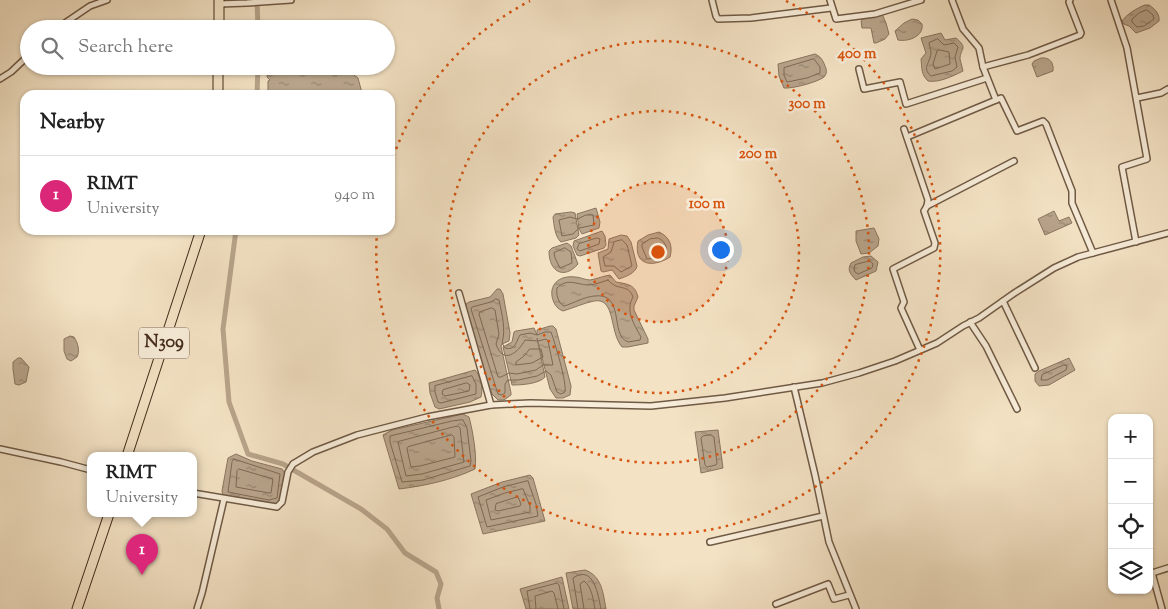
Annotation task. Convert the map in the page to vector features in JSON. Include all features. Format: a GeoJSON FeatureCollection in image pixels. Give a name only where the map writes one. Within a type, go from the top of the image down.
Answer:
{"type":"FeatureCollection","features":[{"type":"Feature","properties":{"kind":"highway"},"geometry":{"type":"LineString","coordinates":[[219,2],[219,20]]}},
{"type":"Feature","properties":{"kind":"highway"},"geometry":{"type":"LineString","coordinates":[[218,75],[218,90]]}},
{"type":"Feature","properties":{"kind":"highway","name":"N309"},"geometry":{"type":"LineString","coordinates":[[128,452],[199,235]]}},
{"type":"Feature","properties":{"kind":"highway"},"geometry":{"type":"LineString","coordinates":[[77,609],[108,517]]}},
{"type":"Feature","properties":{"kind":"street"},"geometry":{"type":"LineString","coordinates":[[69,20],[90,6],[107,0]]}},
{"type":"Feature","properties":{"kind":"street"},"geometry":{"type":"LineString","coordinates":[[219,2],[247,4],[291,0]]}},
{"type":"Feature","properties":{"kind":"street"},"geometry":{"type":"LineString","coordinates":[[712,0],[718,20],[831,8]]}},
{"type":"Feature","properties":{"kind":"street"},"geometry":{"type":"LineString","coordinates":[[830,0],[836,19],[875,14],[921,0]]}},
{"type":"Feature","properties":{"kind":"street"},"geometry":{"type":"LineString","coordinates":[[952,0],[963,29],[978,48],[996,100]]}},
{"type":"Feature","properties":{"kind":"street"},"geometry":{"type":"LineString","coordinates":[[983,67],[1028,55],[1081,34],[1069,2],[1070,0]]}},
{"type":"Feature","properties":{"kind":"street"},"geometry":{"type":"LineString","coordinates":[[1111,0],[1127,48],[1147,159],[1122,167],[1136,242]]}},
{"type":"Feature","properties":{"kind":"street"},"geometry":{"type":"LineString","coordinates":[[0,79],[20,64]]}},
{"type":"Feature","properties":{"kind":"street"},"geometry":{"type":"LineString","coordinates":[[858,69],[864,89],[900,82],[906,104],[987,78]]}},
{"type":"Feature","properties":{"kind":"street"},"geometry":{"type":"LineString","coordinates":[[1137,98],[1161,93],[1168,89]]}},
{"type":"Feature","properties":{"kind":"street"},"geometry":{"type":"LineString","coordinates":[[907,137],[1001,98],[1018,132],[1045,122],[1072,191],[1072,203],[1093,253]]}},
{"type":"Feature","properties":{"kind":"street"},"geometry":{"type":"LineString","coordinates":[[904,129],[928,200],[924,211],[935,244],[934,248],[892,269],[904,302],[902,308],[920,350]]}},
{"type":"Feature","properties":{"kind":"street"},"geometry":{"type":"LineString","coordinates":[[927,206],[1014,161]]}},
{"type":"Feature","properties":{"kind":"street"},"geometry":{"type":"LineString","coordinates":[[197,494],[277,507],[283,499],[288,472],[292,464],[313,452],[357,435],[427,417],[491,405],[530,403],[651,406],[725,398],[822,383],[859,374],[937,343],[1054,268],[1078,257],[1168,234]]}},
{"type":"Feature","properties":{"kind":"street"},"geometry":{"type":"LineString","coordinates":[[459,293],[491,405]]}},
{"type":"Feature","properties":{"kind":"street"},"geometry":{"type":"LineString","coordinates":[[1003,301],[1035,368]]}},
{"type":"Feature","properties":{"kind":"street"},"geometry":{"type":"LineString","coordinates":[[970,322],[986,346],[1017,409]]}},
{"type":"Feature","properties":{"kind":"street"},"geometry":{"type":"LineString","coordinates":[[794,386],[828,542],[856,609]]}},
{"type":"Feature","properties":{"kind":"street"},"geometry":{"type":"LineString","coordinates":[[0,449],[87,469]]}},
{"type":"Feature","properties":{"kind":"street"},"geometry":{"type":"LineString","coordinates":[[197,609],[224,499]]}},
{"type":"Feature","properties":{"kind":"street"},"geometry":{"type":"LineString","coordinates":[[710,542],[823,516]]}},
{"type":"Feature","properties":{"kind":"street"},"geometry":{"type":"LineString","coordinates":[[1162,609],[1152,573],[1168,568]]}},
{"type":"Feature","properties":{"kind":"street"},"geometry":{"type":"LineString","coordinates":[[776,604],[828,584],[834,600],[850,594]]}},
{"type":"Feature","properties":{"kind":"water"},"geometry":{"type":"Polygon","coordinates":[[[1145,5],[1149,5],[1155,10],[1159,16],[1159,21],[1150,28],[1136,33],[1122,21],[1132,12],[1145,5]]]}},
{"type":"Feature","properties":{"kind":"water"},"geometry":{"type":"Polygon","coordinates":[[[882,14],[889,34],[885,39],[874,43],[871,28],[862,28],[861,21],[865,17],[882,14]]]}},
{"type":"Feature","properties":{"kind":"water"},"geometry":{"type":"Polygon","coordinates":[[[912,19],[918,20],[922,24],[921,32],[911,39],[898,40],[895,31],[912,19]]]}},
{"type":"Feature","properties":{"kind":"water"},"geometry":{"type":"Polygon","coordinates":[[[941,33],[945,40],[956,38],[962,44],[963,48],[960,59],[963,71],[941,80],[928,81],[922,69],[921,59],[926,53],[921,38],[941,33]]]}},
{"type":"Feature","properties":{"kind":"water"},"geometry":{"type":"Polygon","coordinates":[[[815,54],[821,58],[826,67],[824,77],[805,85],[784,88],[779,76],[778,64],[815,54]]]}},
{"type":"Feature","properties":{"kind":"water"},"geometry":{"type":"Polygon","coordinates":[[[1041,58],[1047,58],[1051,61],[1053,71],[1037,77],[1032,64],[1041,58]]]}},
{"type":"Feature","properties":{"kind":"water"},"geometry":{"type":"Polygon","coordinates":[[[267,75],[354,75],[358,78],[361,90],[268,90],[268,81],[270,80],[267,75]]]}},
{"type":"Feature","properties":{"kind":"water"},"geometry":{"type":"Polygon","coordinates":[[[596,208],[600,222],[599,228],[582,234],[579,229],[577,214],[596,208]]]}},
{"type":"Feature","properties":{"kind":"water"},"geometry":{"type":"Polygon","coordinates":[[[1054,211],[1059,221],[1069,217],[1072,223],[1045,235],[1038,219],[1054,211]]]}},
{"type":"Feature","properties":{"kind":"water"},"geometry":{"type":"Polygon","coordinates":[[[575,213],[579,235],[576,238],[561,242],[556,234],[553,217],[555,214],[575,213]]]}},
{"type":"Feature","properties":{"kind":"water"},"geometry":{"type":"Polygon","coordinates":[[[874,228],[879,239],[878,246],[869,253],[861,254],[856,241],[856,231],[874,228]]]}},
{"type":"Feature","properties":{"kind":"water"},"geometry":{"type":"Polygon","coordinates":[[[602,231],[605,236],[606,245],[604,248],[580,256],[577,255],[573,246],[574,241],[602,231]]]}},
{"type":"Feature","properties":{"kind":"water"},"geometry":{"type":"Polygon","coordinates":[[[659,232],[666,236],[670,242],[670,257],[657,263],[646,263],[638,256],[638,241],[648,235],[659,232]]]}},
{"type":"Feature","properties":{"kind":"water"},"geometry":{"type":"Polygon","coordinates":[[[621,235],[627,236],[631,242],[637,266],[632,273],[619,279],[612,270],[601,271],[598,253],[608,249],[609,239],[621,235]]]}},
{"type":"Feature","properties":{"kind":"water"},"geometry":{"type":"Polygon","coordinates":[[[567,243],[571,246],[578,264],[568,272],[558,271],[554,269],[549,251],[552,248],[567,243]]]}},
{"type":"Feature","properties":{"kind":"water"},"geometry":{"type":"Polygon","coordinates":[[[871,256],[878,262],[876,271],[856,280],[850,272],[851,263],[863,257],[871,256]]]}},
{"type":"Feature","properties":{"kind":"water"},"geometry":{"type":"Polygon","coordinates":[[[610,275],[616,282],[630,285],[635,289],[638,297],[634,310],[648,339],[648,343],[622,347],[615,333],[609,310],[606,304],[601,301],[590,302],[563,311],[558,308],[553,300],[552,290],[560,279],[577,277],[590,280],[610,275]]]}},
{"type":"Feature","properties":{"kind":"water"},"geometry":{"type":"Polygon","coordinates":[[[497,289],[500,289],[503,294],[510,333],[509,341],[501,346],[511,393],[504,400],[498,400],[492,394],[466,309],[466,304],[469,302],[490,297],[497,289]]]}},
{"type":"Feature","properties":{"kind":"water"},"geometry":{"type":"Polygon","coordinates":[[[550,326],[556,329],[571,386],[570,395],[563,398],[556,398],[550,389],[537,338],[545,377],[534,383],[512,385],[503,347],[512,342],[514,332],[516,331],[534,328],[537,335],[537,330],[550,326]]]}},
{"type":"Feature","properties":{"kind":"water"},"geometry":{"type":"Polygon","coordinates":[[[70,336],[74,337],[78,350],[77,357],[71,361],[67,359],[64,351],[64,339],[70,336]]]}},
{"type":"Feature","properties":{"kind":"water"},"geometry":{"type":"Polygon","coordinates":[[[21,358],[29,367],[26,382],[19,385],[15,384],[13,369],[13,362],[21,358]]]}},
{"type":"Feature","properties":{"kind":"water"},"geometry":{"type":"Polygon","coordinates":[[[1069,358],[1075,370],[1049,385],[1039,386],[1035,381],[1035,374],[1039,371],[1069,358]]]}},
{"type":"Feature","properties":{"kind":"water"},"geometry":{"type":"Polygon","coordinates":[[[475,370],[481,383],[481,397],[470,402],[439,409],[435,407],[429,383],[475,370]]]}},
{"type":"Feature","properties":{"kind":"water"},"geometry":{"type":"Polygon","coordinates":[[[463,414],[469,417],[475,450],[475,469],[438,482],[399,489],[383,435],[392,430],[463,414]]]}},
{"type":"Feature","properties":{"kind":"water"},"geometry":{"type":"Polygon","coordinates":[[[718,430],[723,468],[701,473],[695,432],[718,430]]]}},
{"type":"Feature","properties":{"kind":"water"},"geometry":{"type":"Polygon","coordinates":[[[236,454],[252,461],[282,469],[286,475],[282,498],[277,504],[223,495],[222,491],[228,458],[236,454]]]}},
{"type":"Feature","properties":{"kind":"water"},"geometry":{"type":"Polygon","coordinates":[[[530,475],[533,478],[545,521],[483,534],[471,494],[502,482],[530,475]]]}},
{"type":"Feature","properties":{"kind":"water"},"geometry":{"type":"Polygon","coordinates":[[[585,570],[595,576],[601,586],[606,609],[573,609],[566,573],[585,570]]]}},
{"type":"Feature","properties":{"kind":"water"},"geometry":{"type":"Polygon","coordinates":[[[562,577],[569,609],[526,609],[520,589],[562,577]]]}},
{"type":"Feature","properties":{"kind":"waterway"},"geometry":{"type":"LineString","coordinates":[[257,0],[258,20]]}},
{"type":"Feature","properties":{"kind":"waterway"},"geometry":{"type":"LineString","coordinates":[[257,90],[258,75]]}},
{"type":"Feature","properties":{"kind":"waterway"},"geometry":{"type":"LineString","coordinates":[[235,235],[223,329],[229,402],[248,454],[283,464],[361,509],[387,529],[405,553],[436,572],[441,584],[437,598],[439,609]]}},
{"type":"Feature","properties":{"kind":"place","name":"RIMT"},"geometry":{"type":"Point","coordinates":[142,575]}}]}
